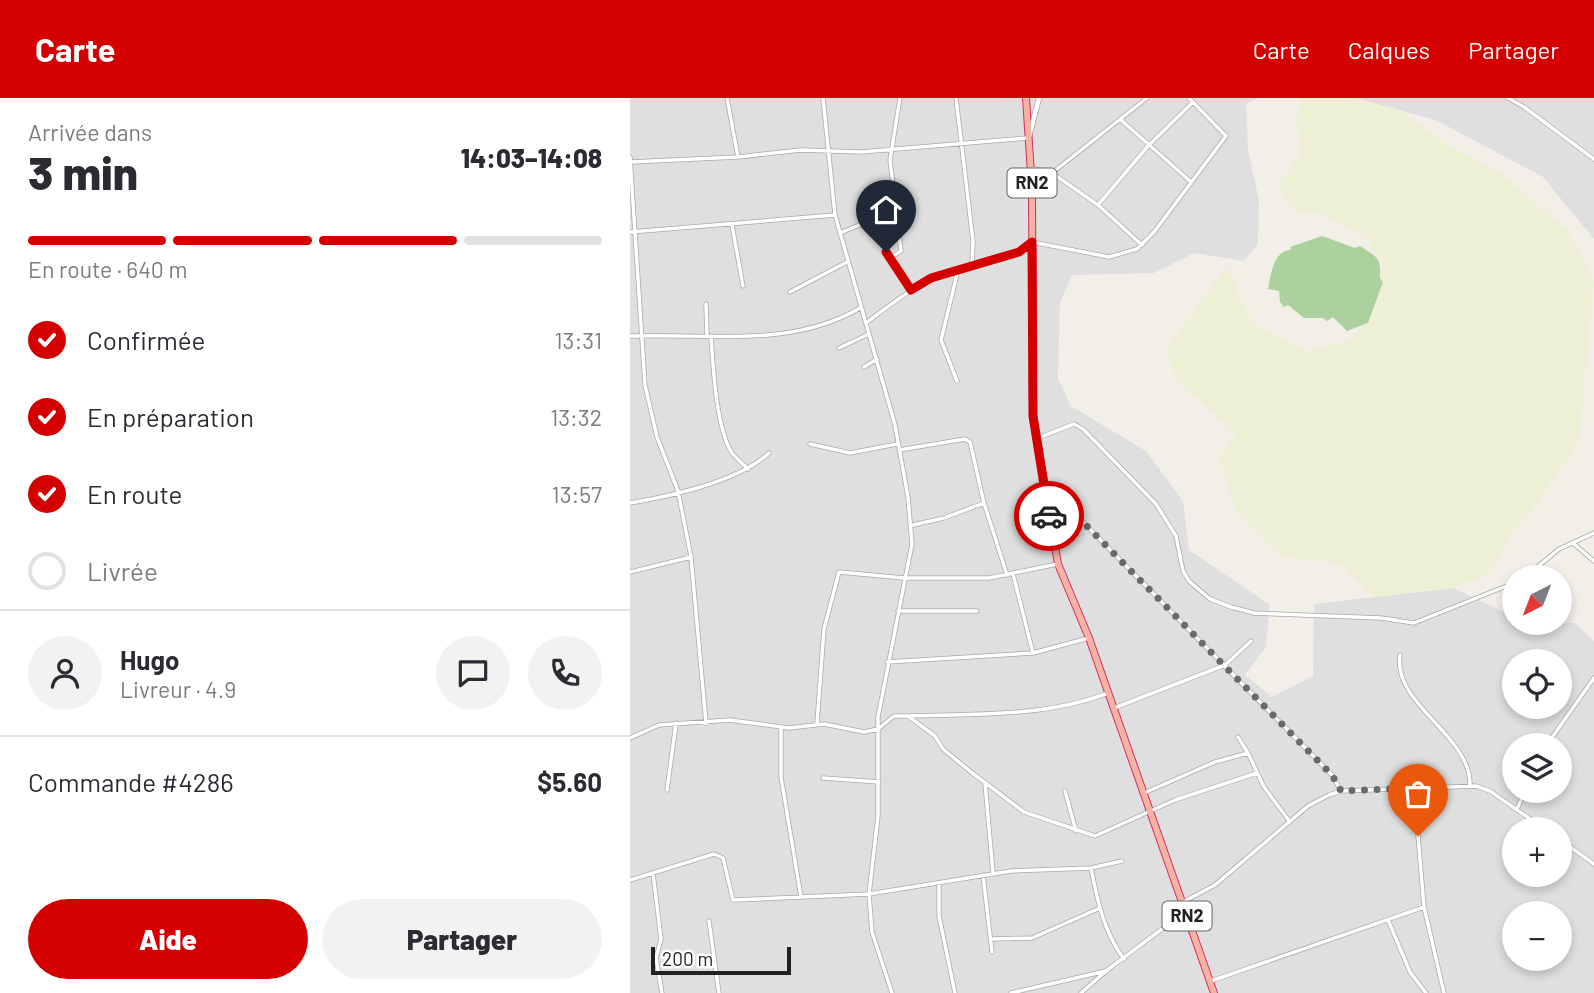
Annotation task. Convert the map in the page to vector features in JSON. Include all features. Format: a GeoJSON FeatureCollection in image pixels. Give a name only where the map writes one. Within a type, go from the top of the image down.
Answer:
{"type":"FeatureCollection","features":[{"type":"Feature","properties":{"kind":"highway","name":"RN2"},"geometry":{"type":"LineString","coordinates":[[1026,98],[1031,168],[1031,380],[1036,439],[1058,564],[1089,638],[1214,993]]}},
{"type":"Feature","properties":{"kind":"street"},"geometry":{"type":"LineString","coordinates":[[727,98],[737,157]]}},
{"type":"Feature","properties":{"kind":"street"},"geometry":{"type":"LineString","coordinates":[[822,98],[835,215],[877,359],[899,450],[912,526],[912,544],[887,662],[878,729],[877,833],[869,894],[872,932],[892,993]]}},
{"type":"Feature","properties":{"kind":"street"},"geometry":{"type":"LineString","coordinates":[[890,258],[901,251],[891,148],[900,98]]}},
{"type":"Feature","properties":{"kind":"street"},"geometry":{"type":"LineString","coordinates":[[956,98],[973,241],[972,264]]}},
{"type":"Feature","properties":{"kind":"street"},"geometry":{"type":"LineString","coordinates":[[706,723],[691,557],[678,491],[657,437],[646,391],[630,161],[737,157],[800,150],[827,152],[960,145],[1030,137],[1039,98]]}},
{"type":"Feature","properties":{"kind":"street"},"geometry":{"type":"LineString","coordinates":[[1052,173],[1147,98]]}},
{"type":"Feature","properties":{"kind":"street"},"geometry":{"type":"LineString","coordinates":[[866,323],[931,278],[1016,253],[1032,242],[1109,257],[1142,245],[1226,134],[1189,98]]}},
{"type":"Feature","properties":{"kind":"street"},"geometry":{"type":"LineString","coordinates":[[1508,98],[1533,113],[1594,159]]}},
{"type":"Feature","properties":{"kind":"street"},"geometry":{"type":"LineString","coordinates":[[1098,205],[1148,146],[1193,102]]}},
{"type":"Feature","properties":{"kind":"street"},"geometry":{"type":"LineString","coordinates":[[1121,120],[1191,181]]}},
{"type":"Feature","properties":{"kind":"street"},"geometry":{"type":"LineString","coordinates":[[1031,168],[1052,173],[1098,205],[1142,245]]}},
{"type":"Feature","properties":{"kind":"street"},"geometry":{"type":"LineString","coordinates":[[840,233],[896,211]]}},
{"type":"Feature","properties":{"kind":"street"},"geometry":{"type":"LineString","coordinates":[[633,232],[835,215]]}},
{"type":"Feature","properties":{"kind":"street"},"geometry":{"type":"LineString","coordinates":[[732,225],[743,286]]}},
{"type":"Feature","properties":{"kind":"street"},"geometry":{"type":"LineString","coordinates":[[886,252],[911,290]]}},
{"type":"Feature","properties":{"kind":"street"},"geometry":{"type":"LineString","coordinates":[[790,292],[848,262]]}},
{"type":"Feature","properties":{"kind":"street"},"geometry":{"type":"LineString","coordinates":[[957,381],[941,340],[958,270]]}},
{"type":"Feature","properties":{"kind":"street"},"geometry":{"type":"LineString","coordinates":[[706,304],[718,401],[728,443],[732,453],[748,469]]}},
{"type":"Feature","properties":{"kind":"street"},"geometry":{"type":"LineString","coordinates":[[630,336],[803,332],[826,325],[860,308]]}},
{"type":"Feature","properties":{"kind":"street"},"geometry":{"type":"LineString","coordinates":[[839,348],[869,334]]}},
{"type":"Feature","properties":{"kind":"street"},"geometry":{"type":"LineString","coordinates":[[864,367],[877,359]]}},
{"type":"Feature","properties":{"kind":"street"},"geometry":{"type":"LineString","coordinates":[[1036,439],[1074,424],[1083,429],[1156,504],[1176,536],[1183,571],[1189,581],[1210,599],[1231,607],[1254,613],[1361,617],[1414,623],[1502,588]]}},
{"type":"Feature","properties":{"kind":"street"},"geometry":{"type":"LineString","coordinates":[[899,450],[968,440],[984,503],[1010,575],[1033,653]]}},
{"type":"Feature","properties":{"kind":"street"},"geometry":{"type":"LineString","coordinates":[[810,444],[850,453],[897,444]]}},
{"type":"Feature","properties":{"kind":"street"},"geometry":{"type":"LineString","coordinates":[[630,503],[748,469],[769,453]]}},
{"type":"Feature","properties":{"kind":"street"},"geometry":{"type":"LineString","coordinates":[[912,526],[944,518],[984,503]]}},
{"type":"Feature","properties":{"kind":"street"},"geometry":{"type":"LineString","coordinates":[[1056,545],[1059,521],[1076,515],[1332,775],[1341,791]]}},
{"type":"Feature","properties":{"kind":"street"},"geometry":{"type":"LineString","coordinates":[[1540,565],[1559,549],[1594,533]]}},
{"type":"Feature","properties":{"kind":"street"},"geometry":{"type":"LineString","coordinates":[[1574,544],[1594,561]]}},
{"type":"Feature","properties":{"kind":"street"},"geometry":{"type":"LineString","coordinates":[[630,572],[691,557]]}},
{"type":"Feature","properties":{"kind":"street"},"geometry":{"type":"LineString","coordinates":[[817,724],[824,628],[836,575],[842,571],[860,576],[904,578],[1010,575],[1058,564]]}},
{"type":"Feature","properties":{"kind":"street"},"geometry":{"type":"LineString","coordinates":[[898,611],[977,611]]}},
{"type":"Feature","properties":{"kind":"street"},"geometry":{"type":"LineString","coordinates":[[887,662],[1033,653],[1089,638]]}},
{"type":"Feature","properties":{"kind":"street"},"geometry":{"type":"LineString","coordinates":[[1114,708],[1225,665],[1251,641]]}},
{"type":"Feature","properties":{"kind":"street"},"geometry":{"type":"LineString","coordinates":[[1400,656],[1403,676],[1413,695],[1461,752],[1470,775],[1470,785]]}},
{"type":"Feature","properties":{"kind":"street"},"geometry":{"type":"LineString","coordinates":[[1555,733],[1594,678]]}},
{"type":"Feature","properties":{"kind":"street"},"geometry":{"type":"LineString","coordinates":[[630,738],[656,726],[737,720],[781,728],[817,724],[864,732],[878,729],[894,716],[975,715],[1077,705],[1108,694]]}},
{"type":"Feature","properties":{"kind":"street"},"geometry":{"type":"LineString","coordinates":[[908,716],[985,783],[1024,812],[1095,836],[1175,800],[1257,773]]}},
{"type":"Feature","properties":{"kind":"street"},"geometry":{"type":"LineString","coordinates":[[667,790],[676,723]]}},
{"type":"Feature","properties":{"kind":"street"},"geometry":{"type":"LineString","coordinates":[[781,728],[780,777],[801,897]]}},
{"type":"Feature","properties":{"kind":"street"},"geometry":{"type":"LineString","coordinates":[[1238,737],[1257,773],[1290,822]]}},
{"type":"Feature","properties":{"kind":"street"},"geometry":{"type":"LineString","coordinates":[[1144,793],[1215,762],[1248,753]]}},
{"type":"Feature","properties":{"kind":"street"},"geometry":{"type":"LineString","coordinates":[[823,778],[879,782]]}},
{"type":"Feature","properties":{"kind":"street"},"geometry":{"type":"LineString","coordinates":[[985,783],[993,873]]}},
{"type":"Feature","properties":{"kind":"street"},"geometry":{"type":"LineString","coordinates":[[1183,902],[1215,885],[1315,801],[1341,791],[1470,785],[1490,791],[1528,817]]}},
{"type":"Feature","properties":{"kind":"street"},"geometry":{"type":"LineString","coordinates":[[1414,788],[1424,908],[1444,993]]}},
{"type":"Feature","properties":{"kind":"street"},"geometry":{"type":"LineString","coordinates":[[1065,791],[1076,831]]}},
{"type":"Feature","properties":{"kind":"street"},"geometry":{"type":"LineString","coordinates":[[1517,809],[1520,803]]}},
{"type":"Feature","properties":{"kind":"street"},"geometry":{"type":"LineString","coordinates":[[1572,848],[1594,864]]}},
{"type":"Feature","properties":{"kind":"street"},"geometry":{"type":"LineString","coordinates":[[630,880],[714,854],[723,858],[733,900],[869,894],[993,873],[1091,867],[1122,860]]}},
{"type":"Feature","properties":{"kind":"street"},"geometry":{"type":"LineString","coordinates":[[1091,867],[1100,908],[1114,946],[1124,959]]}},
{"type":"Feature","properties":{"kind":"street"},"geometry":{"type":"LineString","coordinates":[[653,873],[660,939],[656,958],[662,993]]}},
{"type":"Feature","properties":{"kind":"street"},"geometry":{"type":"LineString","coordinates":[[983,875],[993,939],[992,952]]}},
{"type":"Feature","properties":{"kind":"street"},"geometry":{"type":"LineString","coordinates":[[939,883],[939,916],[954,993]]}},
{"type":"Feature","properties":{"kind":"street"},"geometry":{"type":"LineString","coordinates":[[993,939],[1032,938],[1100,908]]}},
{"type":"Feature","properties":{"kind":"street"},"geometry":{"type":"LineString","coordinates":[[1210,981],[1424,908]]}},
{"type":"Feature","properties":{"kind":"street"},"geometry":{"type":"LineString","coordinates":[[1081,993],[1162,929],[1188,917]]}},
{"type":"Feature","properties":{"kind":"street"},"geometry":{"type":"LineString","coordinates":[[1388,920],[1410,972],[1426,993]]}},
{"type":"Feature","properties":{"kind":"street"},"geometry":{"type":"LineString","coordinates":[[709,921],[719,993]]}},
{"type":"Feature","properties":{"kind":"street"},"geometry":{"type":"LineString","coordinates":[[1012,993],[1106,971]]}},
{"type":"Feature","properties":{"kind":"shaded area"},"geometry":{"type":"Polygon","coordinates":[[[630,98],[1258,98],[1246,104],[1248,150],[1259,201],[1258,244],[1244,261],[1194,253],[1154,273],[1072,275],[1060,303],[1058,379],[1071,406],[1146,451],[1183,501],[1189,550],[1270,605],[1266,647],[1245,675],[1272,697],[1313,676],[1314,604],[1454,588],[1502,611],[1502,635],[1572,635],[1572,623],[1575,623],[1594,641],[1594,993],[630,993],[630,98]]]}},
{"type":"Feature","properties":{"kind":"shaded area"},"geometry":{"type":"Polygon","coordinates":[[[1354,98],[1594,98],[1594,239],[1543,177],[1436,120],[1354,98]]]}},
{"type":"Feature","properties":{"kind":"green space"},"geometry":{"type":"Polygon","coordinates":[[[1301,98],[1354,98],[1399,110],[1442,141],[1499,172],[1567,230],[1594,282],[1579,442],[1507,540],[1490,572],[1454,588],[1374,597],[1339,563],[1281,557],[1236,512],[1219,457],[1236,434],[1177,379],[1165,351],[1226,266],[1253,324],[1305,351],[1346,342],[1368,323],[1382,267],[1365,235],[1325,215],[1292,211],[1277,186],[1302,153],[1296,122],[1301,98]]]}},
{"type":"Feature","properties":{"kind":"green space"},"geometry":{"type":"Polygon","coordinates":[[[1322,236],[1355,248],[1360,246],[1379,262],[1380,278],[1383,282],[1368,323],[1347,331],[1333,317],[1327,321],[1323,318],[1304,318],[1288,305],[1284,307],[1280,302],[1279,291],[1268,289],[1274,264],[1281,254],[1291,250],[1290,247],[1322,236]]]}},
{"type":"Feature","properties":{"kind":"way so far"},"geometry":{"type":"LineString","coordinates":[[1049,516],[1056,545],[1059,521],[1076,515],[1332,775],[1341,791],[1394,791],[1414,788],[1418,836]]}},
{"type":"Feature","properties":{"kind":"route"},"geometry":{"type":"LineString","coordinates":[[886,252],[911,290],[931,278],[1019,252],[1032,242],[1033,416],[1049,516]]}}]}
